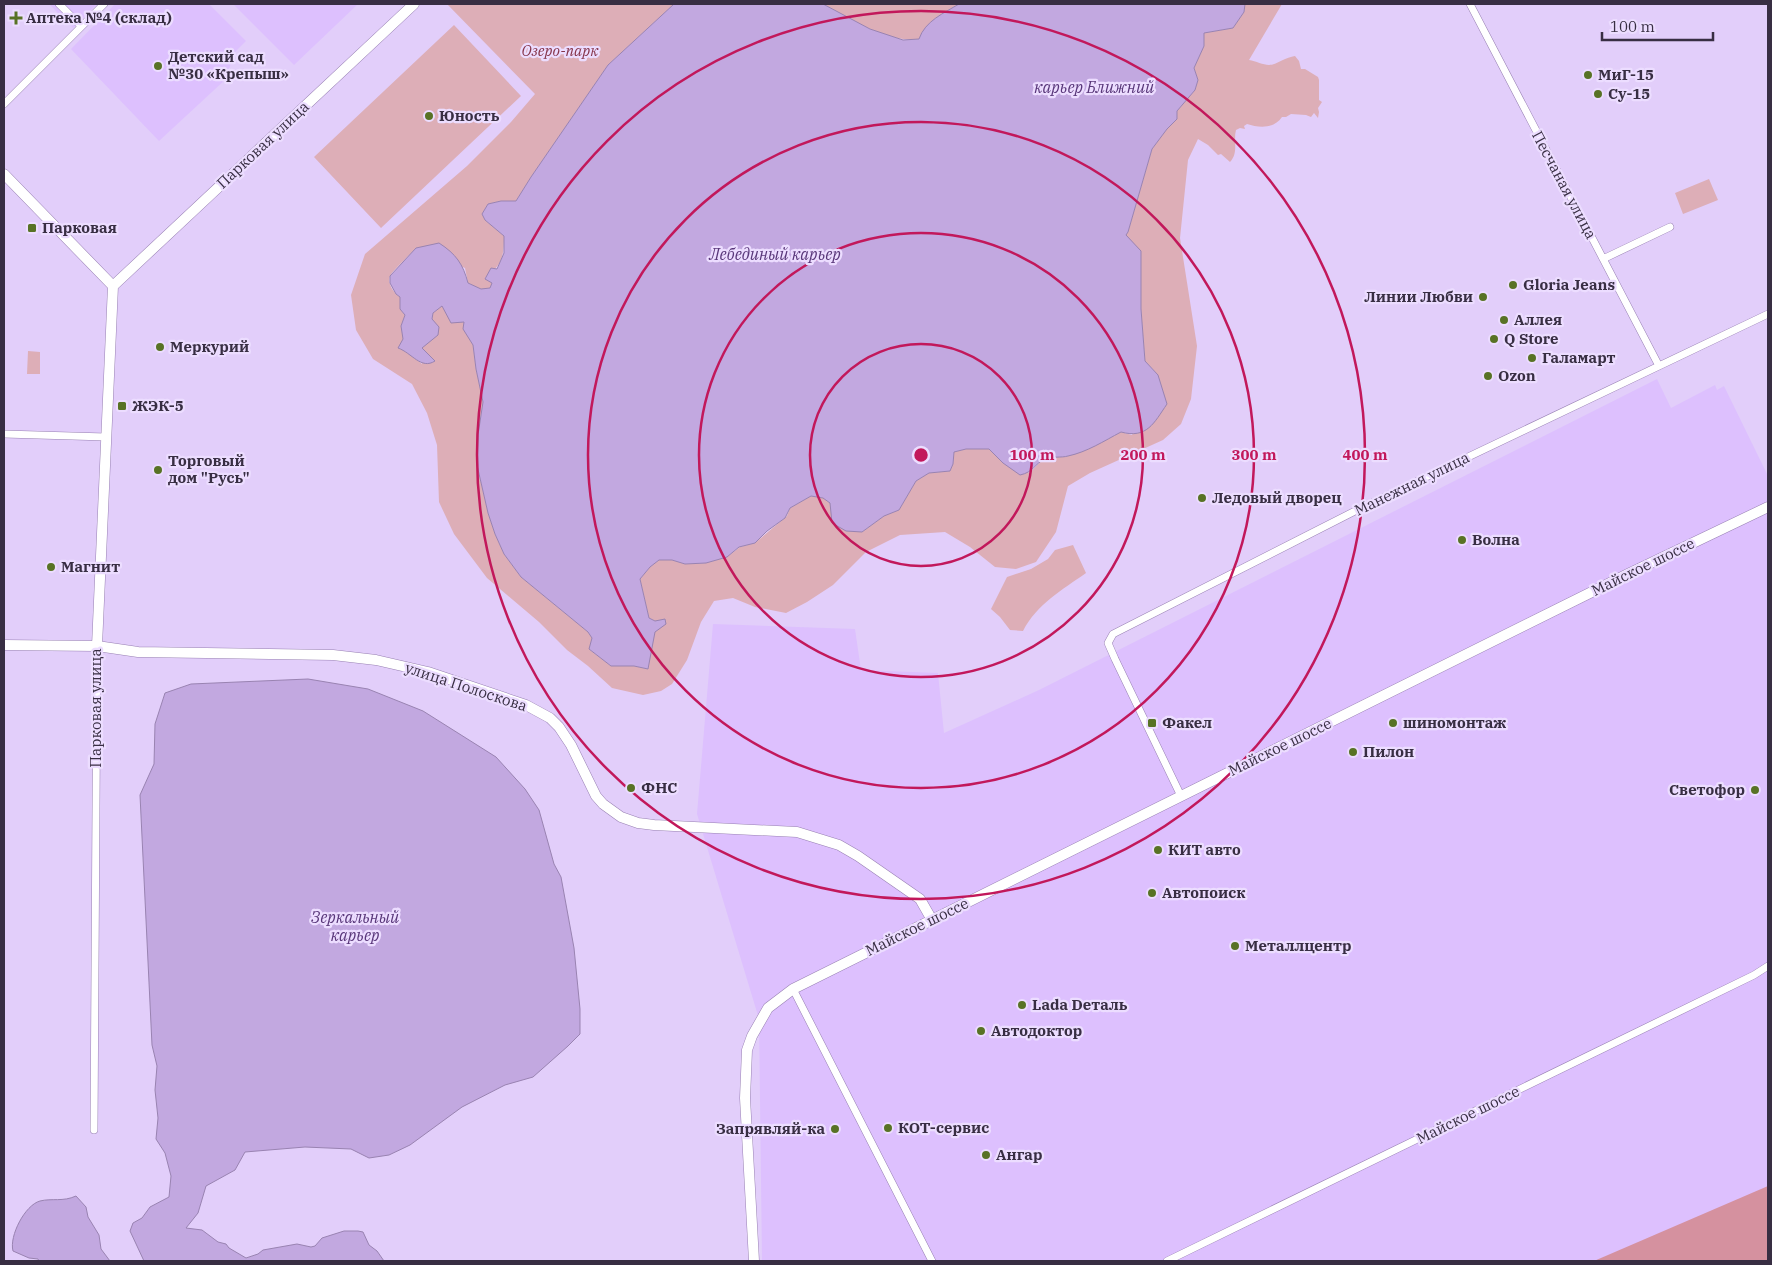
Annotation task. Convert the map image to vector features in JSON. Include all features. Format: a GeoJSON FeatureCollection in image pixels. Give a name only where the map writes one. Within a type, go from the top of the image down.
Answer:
{"type":"FeatureCollection","features":[{"type":"Feature","properties":{"kind":"street"},"geometry":{"type":"LineString","coordinates":[[59,4],[81,26]]}},
{"type":"Feature","properties":{"kind":"street"},"geometry":{"type":"LineString","coordinates":[[4,104],[104,4]]}},
{"type":"Feature","properties":{"kind":"street","name":"Парковая улица"},"geometry":{"type":"LineString","coordinates":[[94,1130],[97,646],[113,286],[414,4]]}},
{"type":"Feature","properties":{"kind":"street","name":"Песчаная улица"},"geometry":{"type":"LineString","coordinates":[[1470,4],[1659,366]]}},
{"type":"Feature","properties":{"kind":"street"},"geometry":{"type":"LineString","coordinates":[[5,176],[113,286]]}},
{"type":"Feature","properties":{"kind":"street"},"geometry":{"type":"LineString","coordinates":[[1603,259],[1670,227]]}},
{"type":"Feature","properties":{"kind":"street","name":"Манежная улица"},"geometry":{"type":"LineString","coordinates":[[1180,796],[1108,643],[1113,634],[1361,508],[1768,314]]}},
{"type":"Feature","properties":{"kind":"street"},"geometry":{"type":"LineString","coordinates":[[4,434],[106,437]]}},
{"type":"Feature","properties":{"kind":"street","name":"Майское шоссе"},"geometry":{"type":"LineString","coordinates":[[754,1261],[745,1098],[747,1050],[752,1036],[768,1008],[793,989],[1628,574],[1768,507]]}},
{"type":"Feature","properties":{"kind":"street","name":"улица Полоскова"},"geometry":{"type":"LineString","coordinates":[[4,645],[97,646],[138,652],[333,655],[376,660],[428,672],[526,705],[550,718],[559,727],[571,745],[596,796],[603,804],[622,817],[638,823],[654,825],[797,832],[839,845],[920,899],[932,920]]}},
{"type":"Feature","properties":{"kind":"street","name":"Майское шоссе"},"geometry":{"type":"LineString","coordinates":[[1167,1261],[1754,976],[1768,966]]}},
{"type":"Feature","properties":{"kind":"street"},"geometry":{"type":"LineString","coordinates":[[793,989],[932,1261]]}},
{"type":"Feature","properties":{"kind":"shaded area"},"geometry":{"type":"Polygon","coordinates":[[[49,4],[97,4],[73,28],[49,4]]]}},
{"type":"Feature","properties":{"kind":"shaded area","name":"Детский сад №30 «Крепыш»"},"geometry":{"type":"Polygon","coordinates":[[[115,4],[209,4],[246,41],[234,53],[226,79],[159,141],[71,49],[115,4]]]}},
{"type":"Feature","properties":{"kind":"shaded area"},"geometry":{"type":"Polygon","coordinates":[[[233,4],[358,4],[294,65],[233,4]]]}},
{"type":"Feature","properties":{"kind":"shaded area"},"geometry":{"type":"Polygon","coordinates":[[[1657,379],[1671,408],[1715,385],[1717,390],[1724,386],[1768,476],[1768,1188],[1595,1261],[762,1261],[759,1019],[697,814],[713,624],[855,629],[861,670],[938,673],[944,733],[1039,690],[1657,379]]]}},
{"type":"Feature","properties":{"kind":"shaded area"},"geometry":{"type":"Polygon","coordinates":[[[1768,1186],[1768,1261],[1594,1261],[1768,1186]]]}},
{"type":"Feature","properties":{"kind":"green space","name":"Озеро-парк"},"geometry":{"type":"Polygon","coordinates":[[[447,4],[674,4],[608,65],[516,201],[501,201],[488,204],[482,214],[485,220],[504,236],[501,260],[485,278],[492,283],[490,288],[481,290],[468,283],[465,268],[416,248],[389,279],[395,293],[400,297],[400,309],[405,315],[401,326],[407,351],[422,364],[422,348],[435,324],[432,319],[433,313],[442,306],[464,322],[473,345],[483,402],[478,435],[477,465],[495,534],[504,554],[521,577],[588,632],[592,638],[590,650],[611,666],[634,666],[648,669],[655,621],[649,618],[640,579],[659,560],[672,560],[685,564],[706,563],[727,557],[740,547],[755,543],[787,516],[790,508],[811,496],[823,498],[830,503],[831,513],[862,532],[884,516],[899,510],[916,481],[929,473],[950,471],[954,452],[966,449],[989,449],[1003,463],[1030,473],[1047,458],[1071,455],[1121,432],[1132,435],[1158,375],[1145,361],[1141,309],[1125,235],[1128,232],[1152,149],[1177,119],[1177,111],[1195,90],[1198,80],[1194,68],[1204,46],[1204,33],[1233,28],[1244,12],[1245,4],[1282,4],[1249,60],[1269,65],[1295,56],[1299,61],[1301,69],[1305,69],[1318,77],[1319,100],[1322,102],[1318,108],[1318,118],[1314,113],[1311,117],[1291,114],[1282,117],[1271,126],[1261,127],[1247,124],[1244,126],[1245,129],[1240,128],[1236,130],[1235,150],[1230,162],[1198,139],[1188,160],[1180,238],[1197,346],[1191,399],[1181,424],[1163,440],[1090,473],[1068,486],[1056,532],[1036,562],[1016,569],[995,567],[970,547],[945,532],[900,535],[866,552],[833,585],[786,613],[755,607],[733,598],[714,601],[701,622],[687,660],[672,684],[661,691],[643,695],[612,688],[487,578],[454,534],[439,502],[437,445],[427,413],[412,384],[373,359],[356,330],[351,295],[365,254],[467,166],[511,122],[535,94],[447,4]]]}},
{"type":"Feature","properties":{"kind":"green space"},"geometry":{"type":"Polygon","coordinates":[[[823,4],[959,4],[943,13],[919,39],[906,39],[869,29],[823,4]]]}},
{"type":"Feature","properties":{"kind":"green space","name":"Юность"},"geometry":{"type":"Polygon","coordinates":[[[454,25],[521,96],[381,228],[314,157],[454,25]]]}},
{"type":"Feature","properties":{"kind":"green space"},"geometry":{"type":"Polygon","coordinates":[[[1709,179],[1718,200],[1683,214],[1675,193],[1709,179]]]}},
{"type":"Feature","properties":{"kind":"green space"},"geometry":{"type":"Polygon","coordinates":[[[28,351],[40,352],[40,374],[27,374],[28,351]]]}},
{"type":"Feature","properties":{"kind":"green space"},"geometry":{"type":"Polygon","coordinates":[[[1073,545],[1086,573],[1043,605],[1023,631],[1010,630],[991,609],[1007,577],[1031,569],[1048,559],[1055,550],[1073,545]]]}},
{"type":"Feature","properties":{"kind":"water","name":"Лебединый карьер"},"geometry":{"type":"Polygon","coordinates":[[[674,4],[823,4],[870,29],[903,40],[919,39],[930,22],[959,4],[1245,4],[1244,12],[1233,28],[1204,33],[1204,46],[1194,68],[1198,80],[1195,90],[1177,111],[1177,119],[1152,149],[1126,235],[1141,251],[1141,309],[1145,361],[1158,375],[1167,404],[1154,423],[1144,431],[1137,433],[1121,432],[1082,452],[1065,457],[1045,459],[1028,472],[1020,475],[1003,463],[989,449],[966,449],[954,452],[950,471],[929,473],[916,481],[899,510],[884,516],[862,532],[846,531],[832,523],[830,503],[823,498],[811,496],[790,508],[785,518],[767,531],[755,543],[739,547],[727,557],[706,563],[685,564],[672,560],[659,560],[640,579],[649,618],[655,621],[665,619],[666,624],[655,632],[648,669],[634,666],[611,666],[589,649],[592,638],[588,632],[521,577],[504,554],[488,513],[477,465],[478,435],[483,402],[473,345],[463,329],[464,322],[451,323],[442,306],[433,313],[432,319],[439,327],[438,335],[422,348],[435,361],[425,363],[417,360],[398,348],[403,339],[401,326],[405,315],[400,309],[400,297],[396,294],[390,283],[390,276],[416,248],[439,243],[458,260],[464,270],[468,283],[481,289],[490,288],[492,283],[485,279],[491,268],[497,269],[504,253],[504,236],[485,220],[482,214],[488,204],[501,201],[516,201],[608,65],[674,4]]]}},
{"type":"Feature","properties":{"kind":"water","name":"Зеркальный карьер"},"geometry":{"type":"Polygon","coordinates":[[[308,679],[368,689],[423,711],[496,757],[525,789],[539,810],[554,864],[561,877],[574,948],[580,1009],[580,1034],[533,1077],[505,1085],[462,1107],[410,1145],[389,1155],[369,1158],[351,1149],[305,1147],[245,1152],[235,1170],[206,1186],[198,1213],[186,1228],[202,1230],[218,1242],[226,1244],[229,1248],[246,1258],[263,1250],[297,1244],[311,1247],[315,1246],[322,1238],[344,1231],[358,1231],[363,1232],[369,1245],[377,1251],[384,1261],[144,1261],[130,1231],[133,1223],[142,1218],[150,1207],[169,1197],[171,1176],[165,1153],[156,1139],[158,1118],[155,1090],[157,1066],[152,1045],[140,795],[154,764],[155,724],[165,693],[191,684],[308,679]]]}},
{"type":"Feature","properties":{"kind":"water"},"geometry":{"type":"Polygon","coordinates":[[[76,1196],[86,1207],[88,1217],[99,1235],[101,1249],[110,1261],[39,1261],[38,1259],[29,1258],[13,1251],[13,1237],[19,1222],[29,1208],[40,1201],[67,1199],[76,1196]]]}},
{"type":"Feature","properties":{"kind":"place","name":"Аптека №4 (склад)"},"geometry":{"type":"Point","coordinates":[16,18]}},
{"type":"Feature","properties":{"kind":"place","name":"Детский сад №30 «Крепыш»"},"geometry":{"type":"Point","coordinates":[158,66]}},
{"type":"Feature","properties":{"kind":"place","name":"МиГ-15"},"geometry":{"type":"Point","coordinates":[1588,75]}},
{"type":"Feature","properties":{"kind":"place","name":"Су-15"},"geometry":{"type":"Point","coordinates":[1598,94]}},
{"type":"Feature","properties":{"kind":"place","name":"Юность"},"geometry":{"type":"Point","coordinates":[429,116]}},
{"type":"Feature","properties":{"kind":"place","name":"Парковая"},"geometry":{"type":"Point","coordinates":[32,228]}},
{"type":"Feature","properties":{"kind":"place","name":"Gloria Jeans"},"geometry":{"type":"Point","coordinates":[1513,285]}},
{"type":"Feature","properties":{"kind":"place","name":"Линии Любви"},"geometry":{"type":"Point","coordinates":[1483,297]}},
{"type":"Feature","properties":{"kind":"place","name":"Аллея"},"geometry":{"type":"Point","coordinates":[1504,320]}},
{"type":"Feature","properties":{"kind":"place","name":"Q Store"},"geometry":{"type":"Point","coordinates":[1494,339]}},
{"type":"Feature","properties":{"kind":"place","name":"Меркурий"},"geometry":{"type":"Point","coordinates":[160,347]}},
{"type":"Feature","properties":{"kind":"place","name":"Галамарт"},"geometry":{"type":"Point","coordinates":[1532,358]}},
{"type":"Feature","properties":{"kind":"place","name":"Ozon"},"geometry":{"type":"Point","coordinates":[1488,376]}},
{"type":"Feature","properties":{"kind":"place","name":"ЖЭК-5"},"geometry":{"type":"Point","coordinates":[122,406]}},
{"type":"Feature","properties":{"kind":"place","name":"Торговый дом \"Русь\""},"geometry":{"type":"Point","coordinates":[158,470]}},
{"type":"Feature","properties":{"kind":"place","name":"Ледовый дворец"},"geometry":{"type":"Point","coordinates":[1202,498]}},
{"type":"Feature","properties":{"kind":"place","name":"Волна"},"geometry":{"type":"Point","coordinates":[1462,540]}},
{"type":"Feature","properties":{"kind":"place","name":"Магнит"},"geometry":{"type":"Point","coordinates":[51,567]}},
{"type":"Feature","properties":{"kind":"place","name":"Факел"},"geometry":{"type":"Point","coordinates":[1152,723]}},
{"type":"Feature","properties":{"kind":"place","name":"шиномонтаж"},"geometry":{"type":"Point","coordinates":[1393,723]}},
{"type":"Feature","properties":{"kind":"place","name":"Пилон"},"geometry":{"type":"Point","coordinates":[1353,752]}},
{"type":"Feature","properties":{"kind":"place","name":"ФНС"},"geometry":{"type":"Point","coordinates":[631,788]}},
{"type":"Feature","properties":{"kind":"place","name":"Светофор"},"geometry":{"type":"Point","coordinates":[1755,790]}},
{"type":"Feature","properties":{"kind":"place","name":"КИТ авто"},"geometry":{"type":"Point","coordinates":[1158,850]}},
{"type":"Feature","properties":{"kind":"place","name":"Автопоиск"},"geometry":{"type":"Point","coordinates":[1152,893]}},
{"type":"Feature","properties":{"kind":"place","name":"Металлцентр"},"geometry":{"type":"Point","coordinates":[1235,946]}},
{"type":"Feature","properties":{"kind":"place","name":"Lada Dеталь"},"geometry":{"type":"Point","coordinates":[1022,1005]}},
{"type":"Feature","properties":{"kind":"place","name":"Автодоктор"},"geometry":{"type":"Point","coordinates":[981,1031]}},
{"type":"Feature","properties":{"kind":"place","name":"КОТ-сервис"},"geometry":{"type":"Point","coordinates":[888,1128]}},
{"type":"Feature","properties":{"kind":"place","name":"Запрявляй-ка"},"geometry":{"type":"Point","coordinates":[835,1129]}},
{"type":"Feature","properties":{"kind":"place","name":"Ангар"},"geometry":{"type":"Point","coordinates":[986,1155]}},
{"type":"Feature","properties":{"kind":"water label","name":"карьер Ближний"},"geometry":{"type":"Point","coordinates":[1094,87]}}]}
